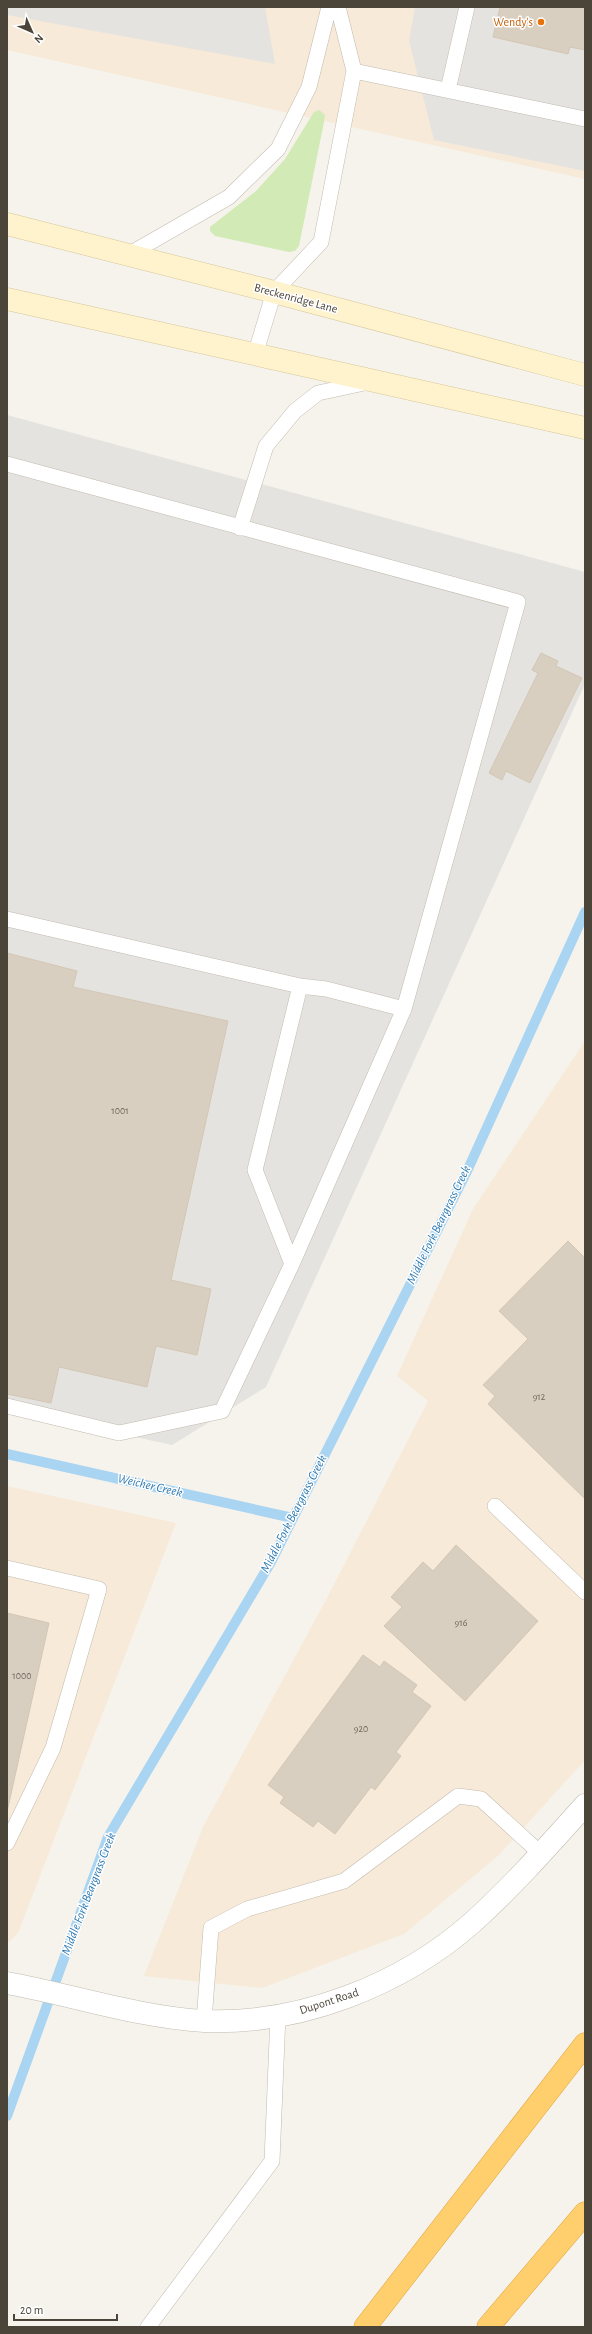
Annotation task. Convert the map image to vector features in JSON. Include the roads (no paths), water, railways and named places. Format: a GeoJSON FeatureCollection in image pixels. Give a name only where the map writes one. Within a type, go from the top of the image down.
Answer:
{"type":"FeatureCollection","features":[{"type":"Feature","properties":{"kind":"highway"},"geometry":{"type":"LineString","coordinates":[[365,2327],[585,2044]]}},
{"type":"Feature","properties":{"kind":"highway"},"geometry":{"type":"LineString","coordinates":[[488,2327],[585,2213]]}},
{"type":"Feature","properties":{"kind":"main road","name":"Breckenridge Lane"},"geometry":{"type":"LineString","coordinates":[[7,224],[274,292],[585,375]]}},
{"type":"Feature","properties":{"kind":"main road"},"geometry":{"type":"LineString","coordinates":[[7,299],[585,428]]}},
{"type":"Feature","properties":{"kind":"street","name":"Dupont Road"},"geometry":{"type":"LineString","coordinates":[[10,1983],[148,2015],[204,2021],[246,2020],[297,2012],[367,1989],[418,1962],[472,1922],[541,1854],[585,1806]]}},
{"type":"Feature","properties":{"kind":"lane"},"geometry":{"type":"LineString","coordinates":[[128,255],[229,197],[278,149],[309,87],[328,7]]}},
{"type":"Feature","properties":{"kind":"lane"},"geometry":{"type":"LineString","coordinates":[[255,355],[274,292],[321,242],[354,71],[338,7]]}},
{"type":"Feature","properties":{"kind":"lane"},"geometry":{"type":"LineString","coordinates":[[448,90],[466,7]]}},
{"type":"Feature","properties":{"kind":"lane"},"geometry":{"type":"LineString","coordinates":[[354,71],[585,119]]}},
{"type":"Feature","properties":{"kind":"lane"},"geometry":{"type":"LineString","coordinates":[[240,528],[266,446],[295,411],[318,393],[374,381]]}},
{"type":"Feature","properties":{"kind":"lane"},"geometry":{"type":"LineString","coordinates":[[7,464],[518,602],[404,1009],[292,1264],[222,1411],[119,1433],[7,1406]]}},
{"type":"Feature","properties":{"kind":"lane"},"geometry":{"type":"LineString","coordinates":[[7,920],[300,986],[326,989],[404,1009]]}},
{"type":"Feature","properties":{"kind":"lane"},"geometry":{"type":"LineString","coordinates":[[292,1264],[255,1170],[300,986]]}},
{"type":"Feature","properties":{"kind":"lane"},"geometry":{"type":"LineString","coordinates":[[495,1506],[585,1592]]}},
{"type":"Feature","properties":{"kind":"lane"},"geometry":{"type":"LineString","coordinates":[[7,1568],[99,1588],[54,1748],[7,1843]]}},
{"type":"Feature","properties":{"kind":"lane"},"geometry":{"type":"LineString","coordinates":[[204,2021],[211,1928],[247,1909],[344,1881],[458,1796],[481,1799],[541,1854]]}},
{"type":"Feature","properties":{"kind":"lane"},"geometry":{"type":"LineString","coordinates":[[148,2327],[272,2161],[278,2014]]}},
{"type":"Feature","properties":{"kind":"waterway","name":"Weicher Creek"},"geometry":{"type":"LineString","coordinates":[[7,2116],[108,1837],[271,1562],[468,1169],[585,912]]}},
{"type":"Feature","properties":{"kind":"waterway","name":"Weicher Creek"},"geometry":{"type":"LineString","coordinates":[[7,1454],[293,1518]]}},
{"type":"Feature","properties":{"kind":"place","name":"Wendy's"},"geometry":{"type":"Point","coordinates":[541,22]}},
{"type":"Feature","properties":{"kind":"water label","name":"Middle Fork Beargrass Creek"},"geometry":{"type":"Point","coordinates":[439,1225]}},
{"type":"Feature","properties":{"kind":"water label","name":"Middle Fork Beargrass Creek"},"geometry":{"type":"Point","coordinates":[294,1514]}},
{"type":"Feature","properties":{"kind":"water label","name":"Middle Fork Beargrass Creek"},"geometry":{"type":"Point","coordinates":[89,1894]}}]}
